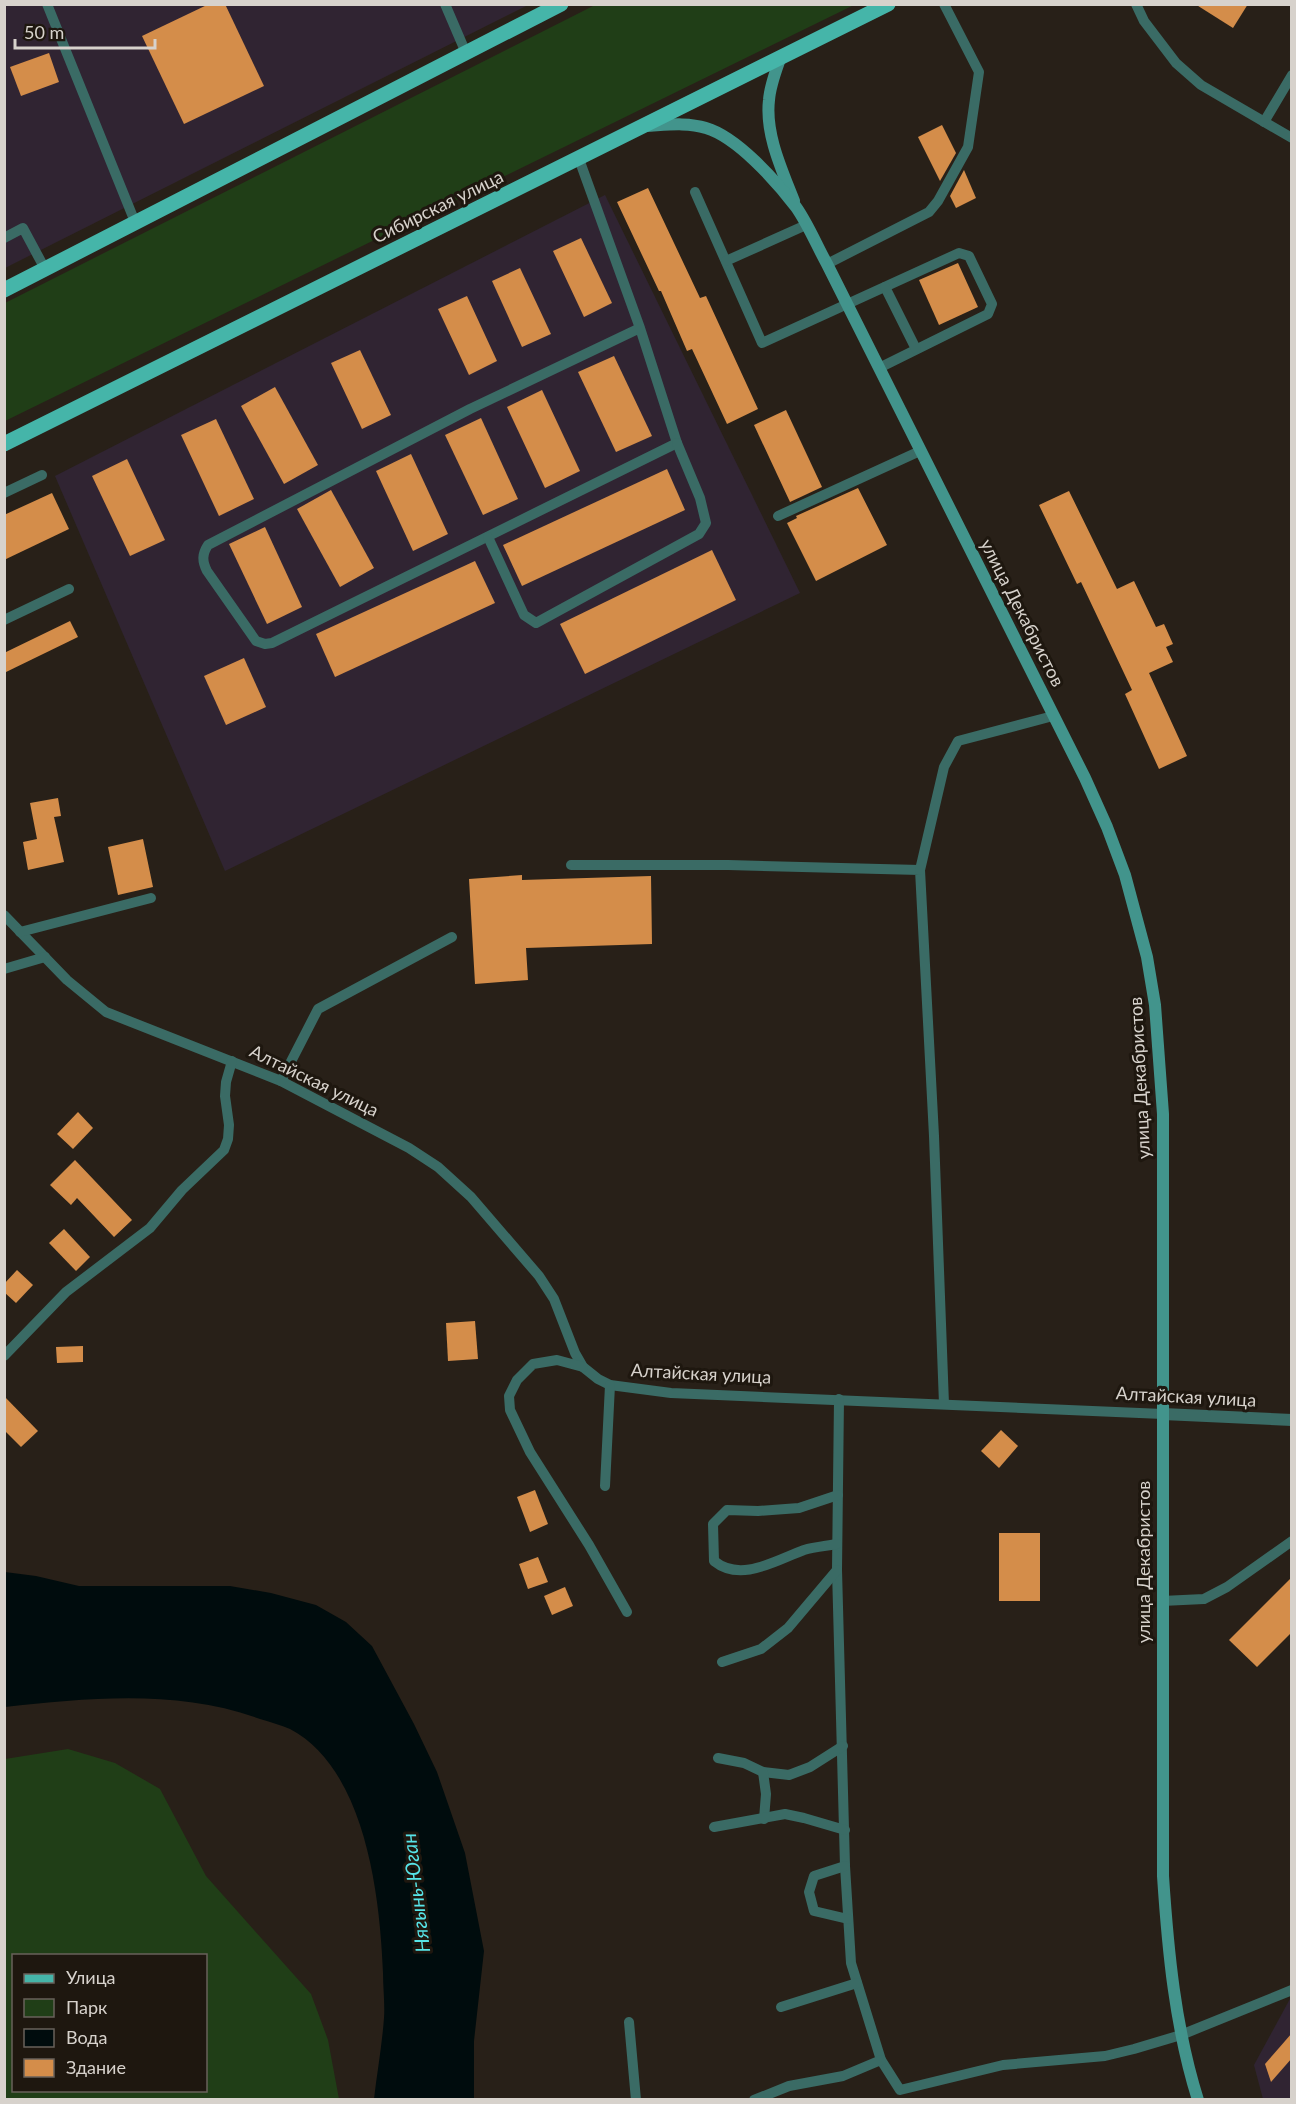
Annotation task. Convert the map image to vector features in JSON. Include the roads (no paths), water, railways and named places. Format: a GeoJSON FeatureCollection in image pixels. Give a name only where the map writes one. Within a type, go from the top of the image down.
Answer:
{"type":"FeatureCollection","features":[{"type":"Feature","properties":{"kind":"main road"},"geometry":{"type":"LineString","coordinates":[[4,290],[561,4]]}},
{"type":"Feature","properties":{"kind":"main road","name":"Сибирская улица"},"geometry":{"type":"LineString","coordinates":[[4,444],[888,4]]}},
{"type":"Feature","properties":{"kind":"main road"},"geometry":{"type":"LineString","coordinates":[[780,59],[768,104],[770,127],[777,157],[797,208]]}},
{"type":"Feature","properties":{"kind":"main road","name":"улица Декабристов"},"geometry":{"type":"LineString","coordinates":[[644,126],[681,124],[705,127],[723,134],[744,150],[797,208],[1085,778],[1125,874],[1148,957],[1155,1005],[1163,1114],[1163,1876],[1166,1927],[1181,2035],[1198,2100]]}},
{"type":"Feature","properties":{"kind":"street","name":"Алтайская улица"},"geometry":{"type":"LineString","coordinates":[[1162,1414],[1292,1420]]}},
{"type":"Feature","properties":{"kind":"lane"},"geometry":{"type":"LineString","coordinates":[[47,4],[135,222]]}},
{"type":"Feature","properties":{"kind":"lane"},"geometry":{"type":"LineString","coordinates":[[445,4],[466,53]]}},
{"type":"Feature","properties":{"kind":"lane"},"geometry":{"type":"LineString","coordinates":[[827,264],[929,212],[938,201],[968,147],[979,72],[944,4]]}},
{"type":"Feature","properties":{"kind":"lane"},"geometry":{"type":"LineString","coordinates":[[1136,4],[1144,21],[1176,63],[1201,85],[1292,138]]}},
{"type":"Feature","properties":{"kind":"lane"},"geometry":{"type":"LineString","coordinates":[[1264,122],[1292,75]]}},
{"type":"Feature","properties":{"kind":"lane"},"geometry":{"type":"LineString","coordinates":[[488,537],[524,615],[536,623],[699,534],[706,523],[700,498],[677,443],[640,328],[579,159]]}},
{"type":"Feature","properties":{"kind":"lane"},"geometry":{"type":"LineString","coordinates":[[695,192],[762,343],[959,254],[969,256],[992,304],[988,314],[879,368]]}},
{"type":"Feature","properties":{"kind":"lane"},"geometry":{"type":"LineString","coordinates":[[726,261],[806,225]]}},
{"type":"Feature","properties":{"kind":"lane"},"geometry":{"type":"LineString","coordinates":[[4,238],[23,228],[45,269]]}},
{"type":"Feature","properties":{"kind":"lane"},"geometry":{"type":"LineString","coordinates":[[885,287],[916,349]]}},
{"type":"Feature","properties":{"kind":"lane"},"geometry":{"type":"LineString","coordinates":[[640,328],[470,409],[208,545],[203,551],[203,562],[255,640],[264,644],[272,643],[677,443]]}},
{"type":"Feature","properties":{"kind":"lane"},"geometry":{"type":"LineString","coordinates":[[778,516],[920,451]]}},
{"type":"Feature","properties":{"kind":"lane"},"geometry":{"type":"LineString","coordinates":[[4,494],[42,475]]}},
{"type":"Feature","properties":{"kind":"lane"},"geometry":{"type":"LineString","coordinates":[[4,620],[69,589]]}},
{"type":"Feature","properties":{"kind":"lane"},"geometry":{"type":"LineString","coordinates":[[944,1404],[934,1136],[920,870],[945,767],[958,741],[1053,716]]}},
{"type":"Feature","properties":{"kind":"lane"},"geometry":{"type":"LineString","coordinates":[[570,865],[728,865],[920,870]]}},
{"type":"Feature","properties":{"kind":"lane"},"geometry":{"type":"LineString","coordinates":[[20,932],[152,898]]}},
{"type":"Feature","properties":{"kind":"lane","name":"Алтайская улица"},"geometry":{"type":"LineString","coordinates":[[4,915],[67,980],[106,1012],[281,1081],[409,1148],[438,1167],[471,1197],[539,1276],[549,1292],[583,1367],[610,1385],[671,1393],[1162,1414]]}},
{"type":"Feature","properties":{"kind":"lane"},"geometry":{"type":"LineString","coordinates":[[281,1081],[318,1009],[452,937]]}},
{"type":"Feature","properties":{"kind":"lane"},"geometry":{"type":"LineString","coordinates":[[4,969],[45,957]]}},
{"type":"Feature","properties":{"kind":"lane"},"geometry":{"type":"LineString","coordinates":[[4,1356],[66,1292],[150,1228],[182,1190],[224,1150],[228,1139],[226,1082],[232,1061]]}},
{"type":"Feature","properties":{"kind":"lane"},"geometry":{"type":"LineString","coordinates":[[583,1367],[557,1360],[533,1364],[517,1380],[509,1396],[510,1410],[530,1452],[589,1545],[627,1612]]}},
{"type":"Feature","properties":{"kind":"lane"},"geometry":{"type":"LineString","coordinates":[[605,1486],[610,1385]]}},
{"type":"Feature","properties":{"kind":"lane"},"geometry":{"type":"LineString","coordinates":[[839,1399],[837,1570],[845,1866],[851,1963],[881,2060],[902,2095],[1003,2065],[1105,2056],[1134,2049],[1181,2035],[1292,1990]]}},
{"type":"Feature","properties":{"kind":"lane"},"geometry":{"type":"LineString","coordinates":[[837,1544],[806,1550],[748,1570],[723,1568],[714,1561],[712,1524],[727,1510],[758,1511],[799,1508],[838,1496]]}},
{"type":"Feature","properties":{"kind":"lane"},"geometry":{"type":"LineString","coordinates":[[1162,1601],[1204,1599],[1227,1587],[1292,1540]]}},
{"type":"Feature","properties":{"kind":"lane"},"geometry":{"type":"LineString","coordinates":[[722,1662],[761,1649],[788,1628],[837,1570]]}},
{"type":"Feature","properties":{"kind":"lane"},"geometry":{"type":"LineString","coordinates":[[718,1758],[744,1763],[764,1772],[789,1775],[810,1767],[843,1746]]}},
{"type":"Feature","properties":{"kind":"lane"},"geometry":{"type":"LineString","coordinates":[[764,1772],[766,1794],[764,1819]]}},
{"type":"Feature","properties":{"kind":"lane"},"geometry":{"type":"LineString","coordinates":[[714,1827],[784,1814],[845,1830]]}},
{"type":"Feature","properties":{"kind":"lane"},"geometry":{"type":"LineString","coordinates":[[845,1866],[814,1876],[809,1892],[814,1911],[848,1919]]}},
{"type":"Feature","properties":{"kind":"lane"},"geometry":{"type":"LineString","coordinates":[[781,2007],[857,1983]]}},
{"type":"Feature","properties":{"kind":"lane"},"geometry":{"type":"LineString","coordinates":[[629,2022],[636,2100]]}},
{"type":"Feature","properties":{"kind":"lane"},"geometry":{"type":"LineString","coordinates":[[754,2100],[789,2086],[843,2076],[881,2060]]}},
{"type":"Feature","properties":{"kind":"water","name":"Нягынь-Юган"},"geometry":{"type":"Polygon","coordinates":[[[5,1572],[36,1576],[79,1586],[230,1586],[271,1593],[316,1605],[346,1622],[372,1646],[437,1772],[465,1853],[484,1951],[474,2041],[474,2099],[374,2099],[384,2018],[378,1908],[364,1837],[352,1804],[336,1773],[316,1748],[283,1726],[197,1703],[133,1698],[5,1707],[5,1572]]]}}]}
